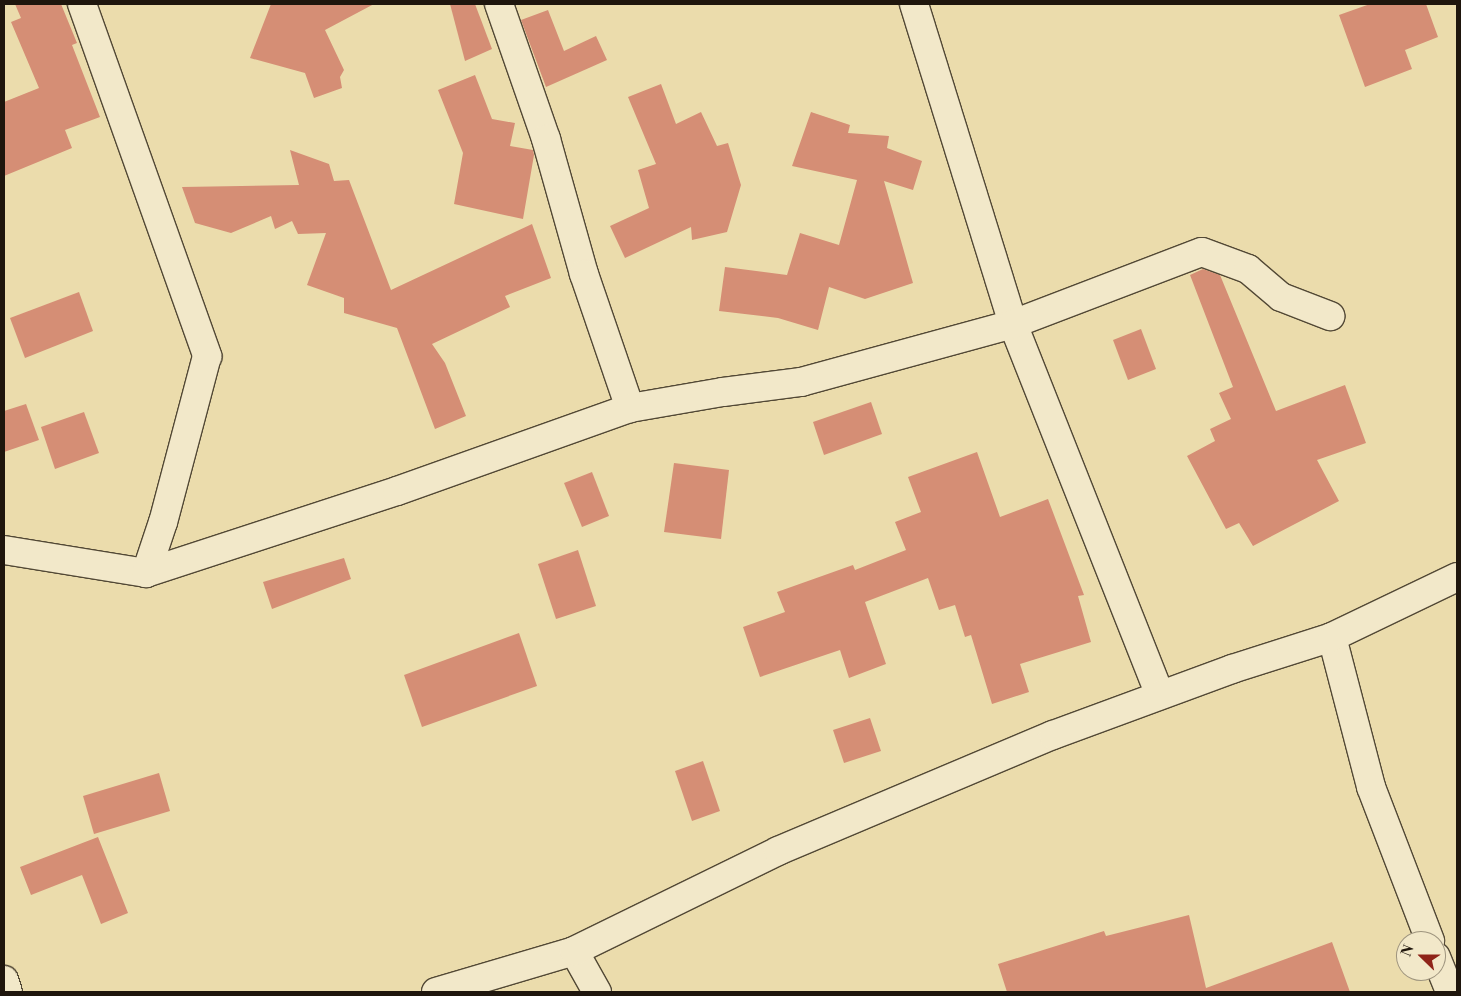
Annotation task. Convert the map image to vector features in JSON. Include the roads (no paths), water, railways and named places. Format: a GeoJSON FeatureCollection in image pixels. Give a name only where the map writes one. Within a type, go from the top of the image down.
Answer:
{"type":"FeatureCollection","features":[{"type":"Feature","properties":{"kind":"street"},"geometry":{"type":"LineString","coordinates":[[82,4],[207,356],[163,522],[146,573]]}},
{"type":"Feature","properties":{"kind":"street"},"geometry":{"type":"LineString","coordinates":[[499,4],[546,139],[584,274],[630,408]]}},
{"type":"Feature","properties":{"kind":"street"},"geometry":{"type":"LineString","coordinates":[[914,4],[1013,324],[1160,695]]}},
{"type":"Feature","properties":{"kind":"street"},"geometry":{"type":"LineString","coordinates":[[4,550],[146,573],[397,491],[630,408],[723,392],[801,382],[1013,324],[1202,252],[1248,269],[1281,297],[1330,316]]}},
{"type":"Feature","properties":{"kind":"street"},"geometry":{"type":"LineString","coordinates":[[436,992],[574,951],[778,851],[1053,735],[1160,695],[1332,637],[1457,577]]}},
{"type":"Feature","properties":{"kind":"street"},"geometry":{"type":"LineString","coordinates":[[1332,637],[1371,786],[1426,931]]}},
{"type":"Feature","properties":{"kind":"street"},"geometry":{"type":"LineString","coordinates":[[574,951],[597,992]]}},
{"type":"Feature","properties":{"kind":"street"},"geometry":{"type":"LineString","coordinates":[[4,980],[8,992]]}}]}
